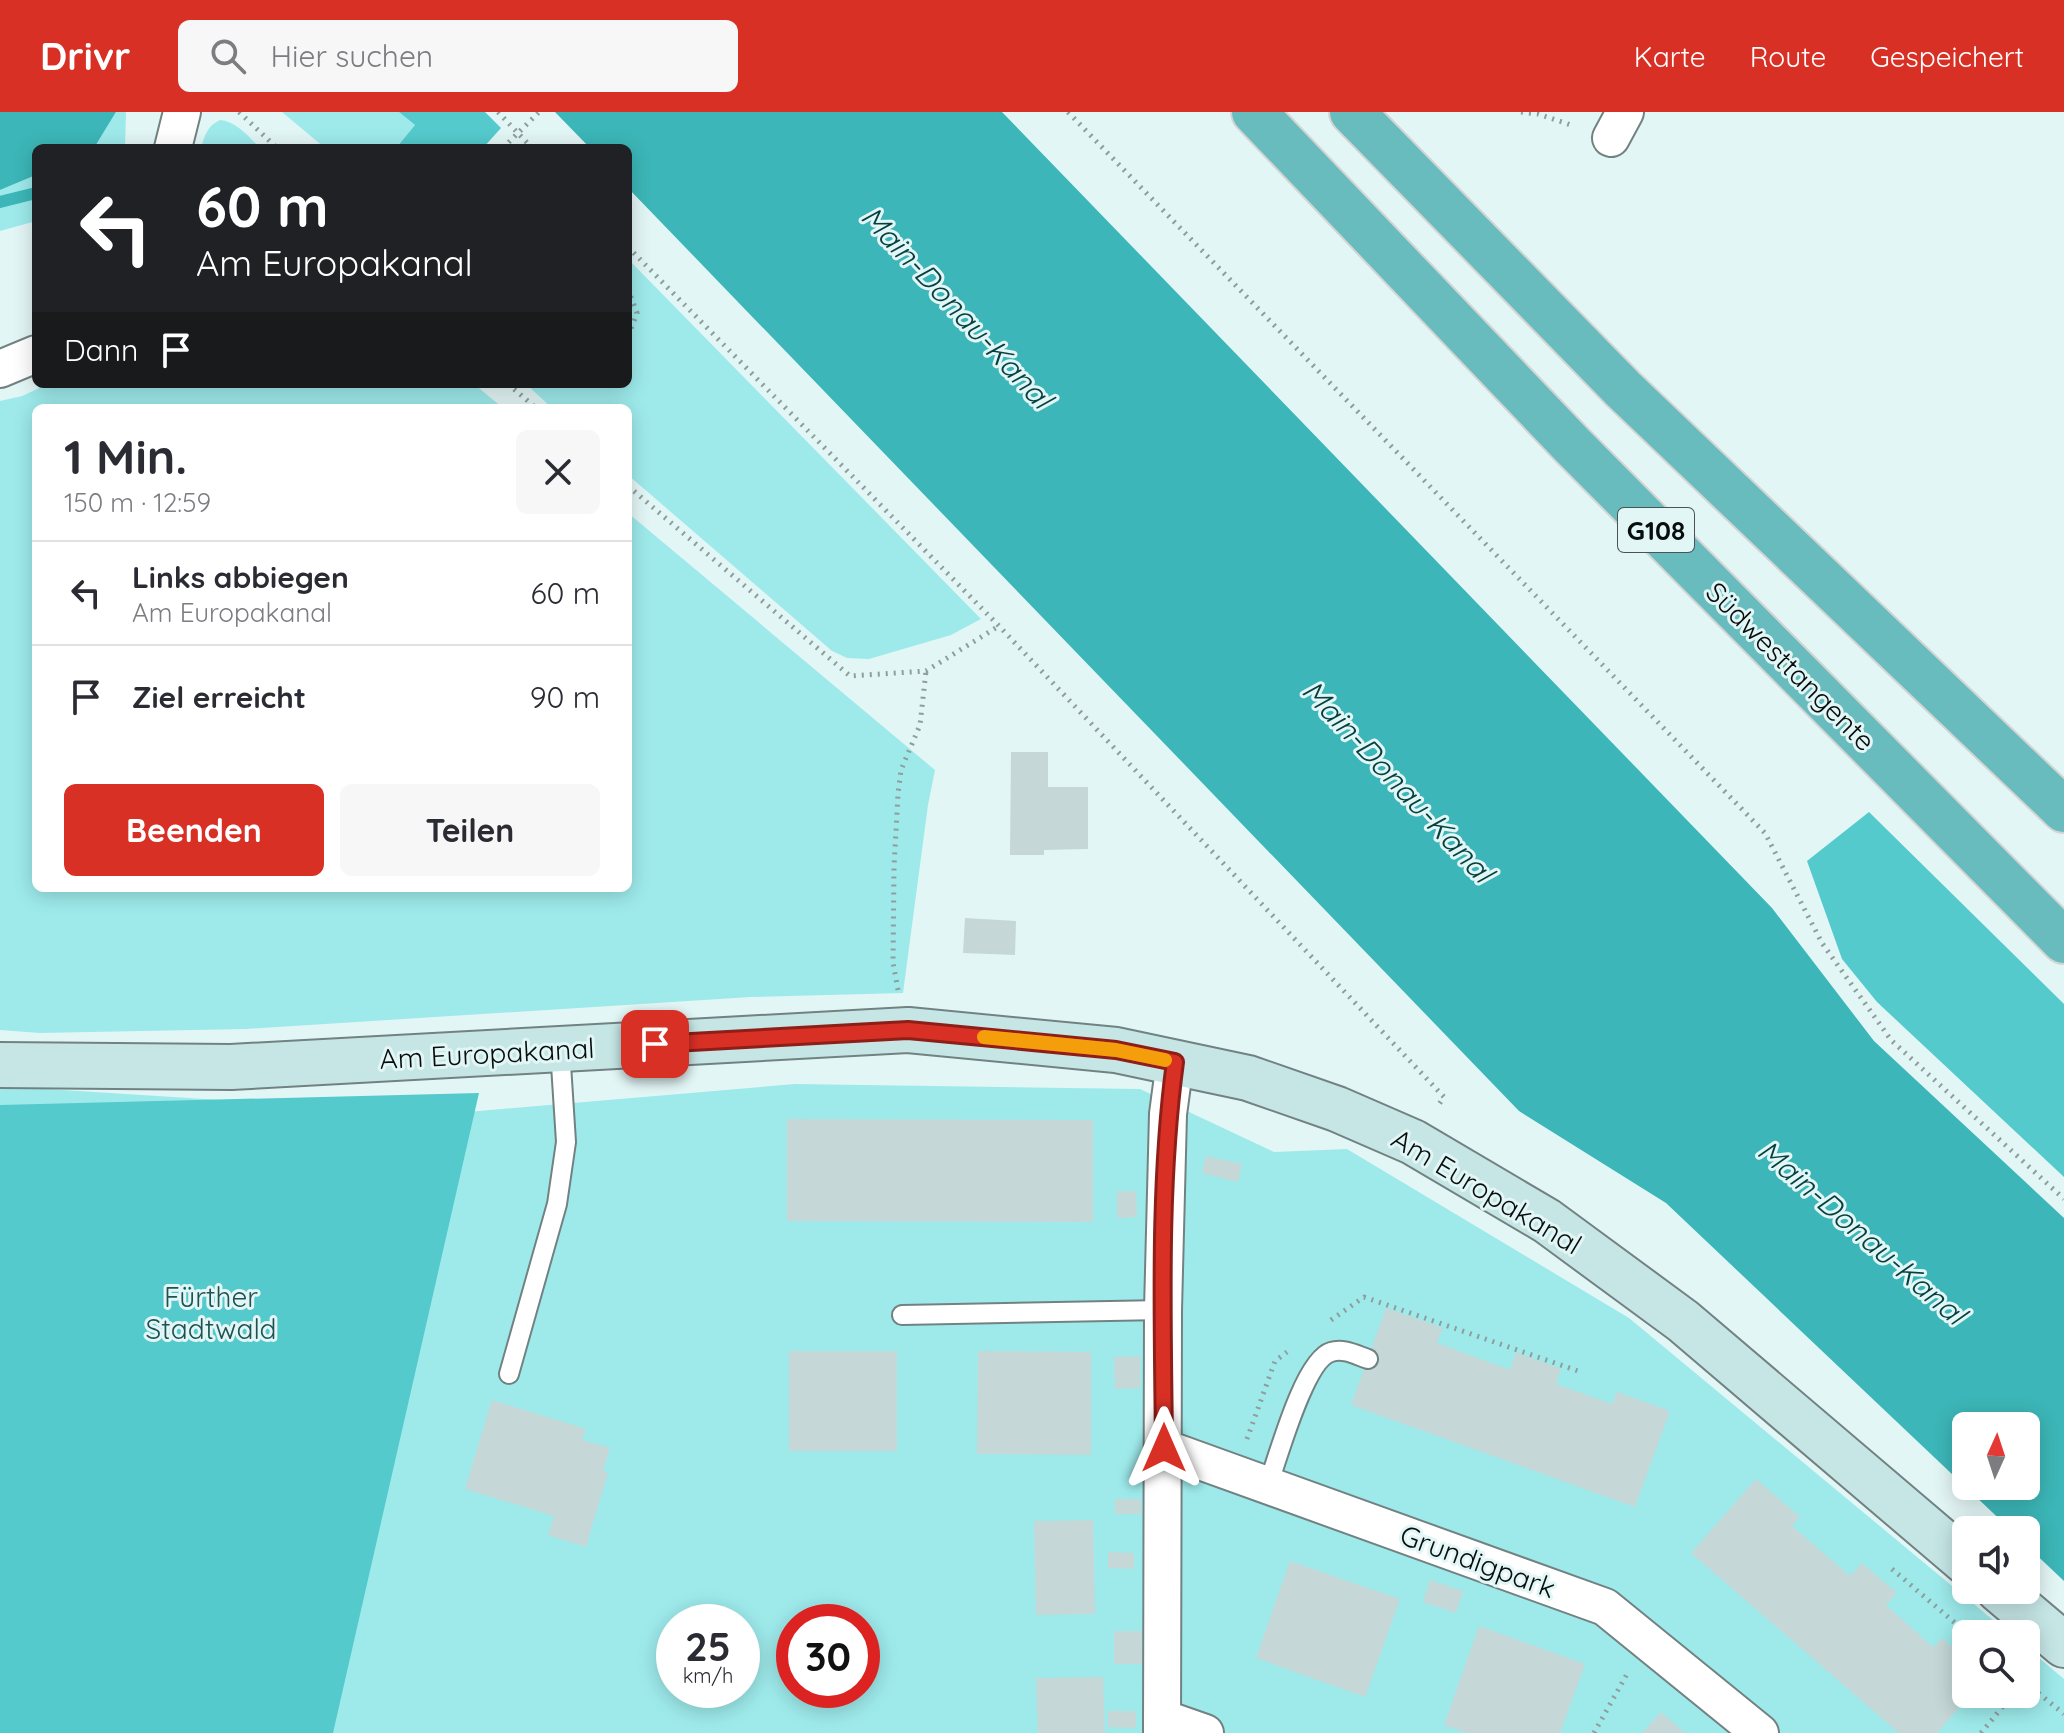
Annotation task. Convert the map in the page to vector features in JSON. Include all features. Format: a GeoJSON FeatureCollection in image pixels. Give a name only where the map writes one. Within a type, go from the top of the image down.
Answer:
{"type":"FeatureCollection","features":[{"type":"Feature","properties":{"kind":"highway","name":"Südwesttangente"},"geometry":{"type":"LineString","coordinates":[[1254,112],[1571,444],[2064,941]]}},
{"type":"Feature","properties":{"kind":"highway","name":"G108"},"geometry":{"type":"LineString","coordinates":[[1352,112],[1623,389],[2064,810]]}},
{"type":"Feature","properties":{"kind":"main road","name":"Am Europakanal"},"geometry":{"type":"LineString","coordinates":[[0,1065],[231,1067],[908,1030],[1116,1050],[1248,1078],[1337,1109],[1413,1142],[1547,1221],[1683,1321],[1952,1550]]}},
{"type":"Feature","properties":{"kind":"main road"},"geometry":{"type":"LineString","coordinates":[[2016,1604],[2064,1645]]}},
{"type":"Feature","properties":{"kind":"street"},"geometry":{"type":"LineString","coordinates":[[174,144],[182,112]]}},
{"type":"Feature","properties":{"kind":"street"},"geometry":{"type":"LineString","coordinates":[[0,369],[32,356]]}},
{"type":"Feature","properties":{"kind":"street"},"geometry":{"type":"LineString","coordinates":[[1175,1062],[1168,1114],[1163,1310],[1162,1726],[1205,1733]]}},
{"type":"Feature","properties":{"kind":"street","name":"Grundigpark"},"geometry":{"type":"LineString","coordinates":[[1164,1448],[1605,1607],[1760,1733]]}},
{"type":"Feature","properties":{"kind":"lane"},"geometry":{"type":"LineString","coordinates":[[509,1374],[557,1204],[566,1142],[560,1049]]}},
{"type":"Feature","properties":{"kind":"lane"},"geometry":{"type":"LineString","coordinates":[[902,1315],[1163,1310]]}},
{"type":"Feature","properties":{"kind":"lane"},"geometry":{"type":"LineString","coordinates":[[1268,1485],[1303,1385],[1318,1361],[1330,1352],[1346,1351],[1368,1359]]}},
{"type":"Feature","properties":{"kind":"path"},"geometry":{"type":"LineString","coordinates":[[239,112],[273,144]]}},
{"type":"Feature","properties":{"kind":"path"},"geometry":{"type":"LineString","coordinates":[[498,112],[523,144]]}},
{"type":"Feature","properties":{"kind":"path"},"geometry":{"type":"LineString","coordinates":[[507,144],[539,112]]}},
{"type":"Feature","properties":{"kind":"path"},"geometry":{"type":"LineString","coordinates":[[1068,112],[1765,833],[1822,943],[1891,1040],[2064,1199]]}},
{"type":"Feature","properties":{"kind":"path"},"geometry":{"type":"LineString","coordinates":[[1521,112],[1618,125]]}},
{"type":"Feature","properties":{"kind":"path"},"geometry":{"type":"LineString","coordinates":[[632,251],[885,513],[999,626],[1444,1097]]}},
{"type":"Feature","properties":{"kind":"path"},"geometry":{"type":"LineString","coordinates":[[632,300],[637,313],[632,326]]}},
{"type":"Feature","properties":{"kind":"path"},"geometry":{"type":"LineString","coordinates":[[513,388],[531,404]]}},
{"type":"Feature","properties":{"kind":"path"},"geometry":{"type":"LineString","coordinates":[[632,489],[850,676],[926,671],[999,626]]}},
{"type":"Feature","properties":{"kind":"path"},"geometry":{"type":"LineString","coordinates":[[908,1030],[893,963],[894,867],[901,770],[920,725],[926,671]]}},
{"type":"Feature","properties":{"kind":"path"},"geometry":{"type":"LineString","coordinates":[[1892,1569],[1952,1620]]}},
{"type":"Feature","properties":{"kind":"path"},"geometry":{"type":"LineString","coordinates":[[1594,1733],[1646,1641]]}},
{"type":"Feature","properties":{"kind":"path"},"geometry":{"type":"LineString","coordinates":[[2040,1694],[2064,1714]]}},
{"type":"Feature","properties":{"kind":"path"},"geometry":{"type":"LineString","coordinates":[[1981,1733],[2002,1708]]}},
{"type":"Feature","properties":{"kind":"green space"},"geometry":{"type":"Polygon","coordinates":[[[116,112],[126,112],[125,144],[96,144],[116,112]]]}},
{"type":"Feature","properties":{"kind":"green space"},"geometry":{"type":"Polygon","coordinates":[[[282,112],[399,112],[415,125],[399,144],[320,144],[282,112]]]}},
{"type":"Feature","properties":{"kind":"green space"},"geometry":{"type":"Polygon","coordinates":[[[399,112],[485,112],[501,128],[487,144],[399,144],[415,125],[399,112]]]}},
{"type":"Feature","properties":{"kind":"green space"},"geometry":{"type":"Polygon","coordinates":[[[226,121],[237,126],[256,144],[202,144],[209,128],[216,122],[226,121]]]}},
{"type":"Feature","properties":{"kind":"green space"},"geometry":{"type":"Polygon","coordinates":[[[32,177],[32,222],[0,231],[0,190],[32,177]]]}},
{"type":"Feature","properties":{"kind":"green space"},"geometry":{"type":"Polygon","coordinates":[[[632,263],[981,619],[951,635],[869,659],[847,658],[832,651],[632,478],[632,404],[548,404],[530,388],[632,388],[632,263]]]}},
{"type":"Feature","properties":{"kind":"green space"},"geometry":{"type":"Polygon","coordinates":[[[39,388],[479,388],[498,404],[32,404],[32,892],[632,892],[632,516],[935,770],[903,993],[751,997],[246,1029],[40,1033],[0,1030],[0,401],[39,388]]]}},
{"type":"Feature","properties":{"kind":"green space"},"geometry":{"type":"Polygon","coordinates":[[[1869,812],[2064,1004],[2064,1177],[1877,1002],[1842,959],[1807,861],[1869,812]]]}},
{"type":"Feature","properties":{"kind":"green space"},"geometry":{"type":"Polygon","coordinates":[[[795,1084],[1140,1089],[1274,1152],[1347,1149],[1629,1318],[1952,1586],[1952,1604],[1974,1604],[1993,1620],[1952,1620],[1952,1708],[2040,1708],[2040,1659],[2064,1679],[2064,1733],[0,1733],[0,1086],[444,1114],[795,1084]]]}},
{"type":"Feature","properties":{"kind":"green space","name":"Fürther Stadtwald"},"geometry":{"type":"Polygon","coordinates":[[[479,1093],[333,1733],[0,1733],[0,1105],[479,1093]]]}},
{"type":"Feature","properties":{"kind":"water"},"geometry":{"type":"Polygon","coordinates":[[[0,112],[116,112],[96,144],[32,144],[32,177],[0,190],[0,112]]]}},
{"type":"Feature","properties":{"kind":"water","name":"Main-Donau-Kanal"},"geometry":{"type":"Polygon","coordinates":[[[555,112],[1002,112],[1772,908],[1874,1041],[2064,1218],[2064,1581],[2040,1558],[2040,1516],[1996,1516],[1979,1500],[2040,1500],[2040,1412],[1952,1412],[1952,1474],[1666,1203],[1519,1111],[632,192],[632,144],[586,144],[555,112]]]}},
{"type":"Feature","properties":{"kind":"building"},"geometry":{"type":"Polygon","coordinates":[[[1011,752],[1048,752],[1048,787],[1088,787],[1088,849],[1044,850],[1044,855],[1010,855],[1011,752]]]}},
{"type":"Feature","properties":{"kind":"building"},"geometry":{"type":"Polygon","coordinates":[[[965,918],[1016,921],[1015,955],[963,953],[965,918]]]}},
{"type":"Feature","properties":{"kind":"building"},"geometry":{"type":"Polygon","coordinates":[[[787,1119],[1093,1120],[1093,1222],[787,1221],[787,1119]]]}},
{"type":"Feature","properties":{"kind":"building"},"geometry":{"type":"Polygon","coordinates":[[[1206,1156],[1242,1164],[1238,1182],[1202,1173],[1206,1156]]]}},
{"type":"Feature","properties":{"kind":"building"},"geometry":{"type":"Polygon","coordinates":[[[1117,1191],[1136,1191],[1137,1217],[1117,1218],[1117,1191]]]}},
{"type":"Feature","properties":{"kind":"building"},"geometry":{"type":"Polygon","coordinates":[[[1386,1308],[1443,1328],[1437,1343],[1510,1370],[1516,1352],[1561,1369],[1556,1384],[1612,1404],[1617,1392],[1670,1411],[1635,1507],[1351,1405],[1386,1308]]]}},
{"type":"Feature","properties":{"kind":"building"},"geometry":{"type":"Polygon","coordinates":[[[789,1351],[897,1351],[897,1451],[789,1451],[789,1351]]]}},
{"type":"Feature","properties":{"kind":"building"},"geometry":{"type":"Polygon","coordinates":[[[978,1351],[1091,1352],[1091,1455],[977,1454],[978,1351]]]}},
{"type":"Feature","properties":{"kind":"building"},"geometry":{"type":"Polygon","coordinates":[[[1140,1356],[1140,1388],[1115,1389],[1114,1357],[1140,1356]]]}},
{"type":"Feature","properties":{"kind":"building"},"geometry":{"type":"Polygon","coordinates":[[[492,1400],[586,1429],[582,1440],[610,1448],[603,1471],[608,1472],[586,1547],[548,1535],[554,1516],[465,1489],[492,1400]]]}},
{"type":"Feature","properties":{"kind":"building"},"geometry":{"type":"Polygon","coordinates":[[[1756,1479],[1800,1517],[1792,1526],[1850,1576],[1862,1563],[1897,1593],[1886,1605],[1933,1647],[1942,1638],[1952,1647],[1952,1708],[1959,1708],[1937,1733],[1899,1733],[1691,1553],[1756,1479]]]}},
{"type":"Feature","properties":{"kind":"building"},"geometry":{"type":"Polygon","coordinates":[[[1115,1499],[1141,1499],[1141,1514],[1115,1514],[1115,1499]]]}},
{"type":"Feature","properties":{"kind":"building"},"geometry":{"type":"Polygon","coordinates":[[[1093,1520],[1095,1614],[1036,1615],[1034,1521],[1093,1520]]]}},
{"type":"Feature","properties":{"kind":"building"},"geometry":{"type":"Polygon","coordinates":[[[1108,1552],[1134,1553],[1134,1569],[1108,1568],[1108,1552]]]}},
{"type":"Feature","properties":{"kind":"building"},"geometry":{"type":"Polygon","coordinates":[[[1290,1561],[1400,1599],[1365,1697],[1256,1658],[1290,1561]]]}},
{"type":"Feature","properties":{"kind":"building"},"geometry":{"type":"Polygon","coordinates":[[[1430,1580],[1463,1591],[1456,1613],[1423,1602],[1430,1580]]]}},
{"type":"Feature","properties":{"kind":"building"},"geometry":{"type":"Polygon","coordinates":[[[1479,1626],[1585,1664],[1560,1733],[1467,1733],[1444,1725],[1479,1626]]]}},
{"type":"Feature","properties":{"kind":"building"},"geometry":{"type":"Polygon","coordinates":[[[1114,1631],[1142,1631],[1142,1664],[1114,1664],[1114,1631]]]}},
{"type":"Feature","properties":{"kind":"building"},"geometry":{"type":"Polygon","coordinates":[[[1103,1677],[1105,1733],[1038,1733],[1036,1678],[1103,1677]]]}},
{"type":"Feature","properties":{"kind":"building"},"geometry":{"type":"Polygon","coordinates":[[[1108,1711],[1136,1711],[1136,1728],[1108,1727],[1108,1711]]]}},
{"type":"Feature","properties":{"kind":"building"},"geometry":{"type":"Polygon","coordinates":[[[1661,1712],[1685,1733],[1642,1733],[1661,1712]]]}},
{"type":"Feature","properties":{"kind":"waterway"},"geometry":{"type":"LineString","coordinates":[[0,202],[32,194]]}},
{"type":"Feature","properties":{"kind":"slow traffic"},"geometry":{"type":"LineString","coordinates":[[984,1037],[1116,1050],[1165,1060]]}},
{"type":"Feature","properties":{"kind":"route"},"geometry":{"type":"LineString","coordinates":[[655,1044],[908,1030],[1116,1050],[1175,1062],[1168,1114],[1163,1310],[1164,1448]]}}]}
